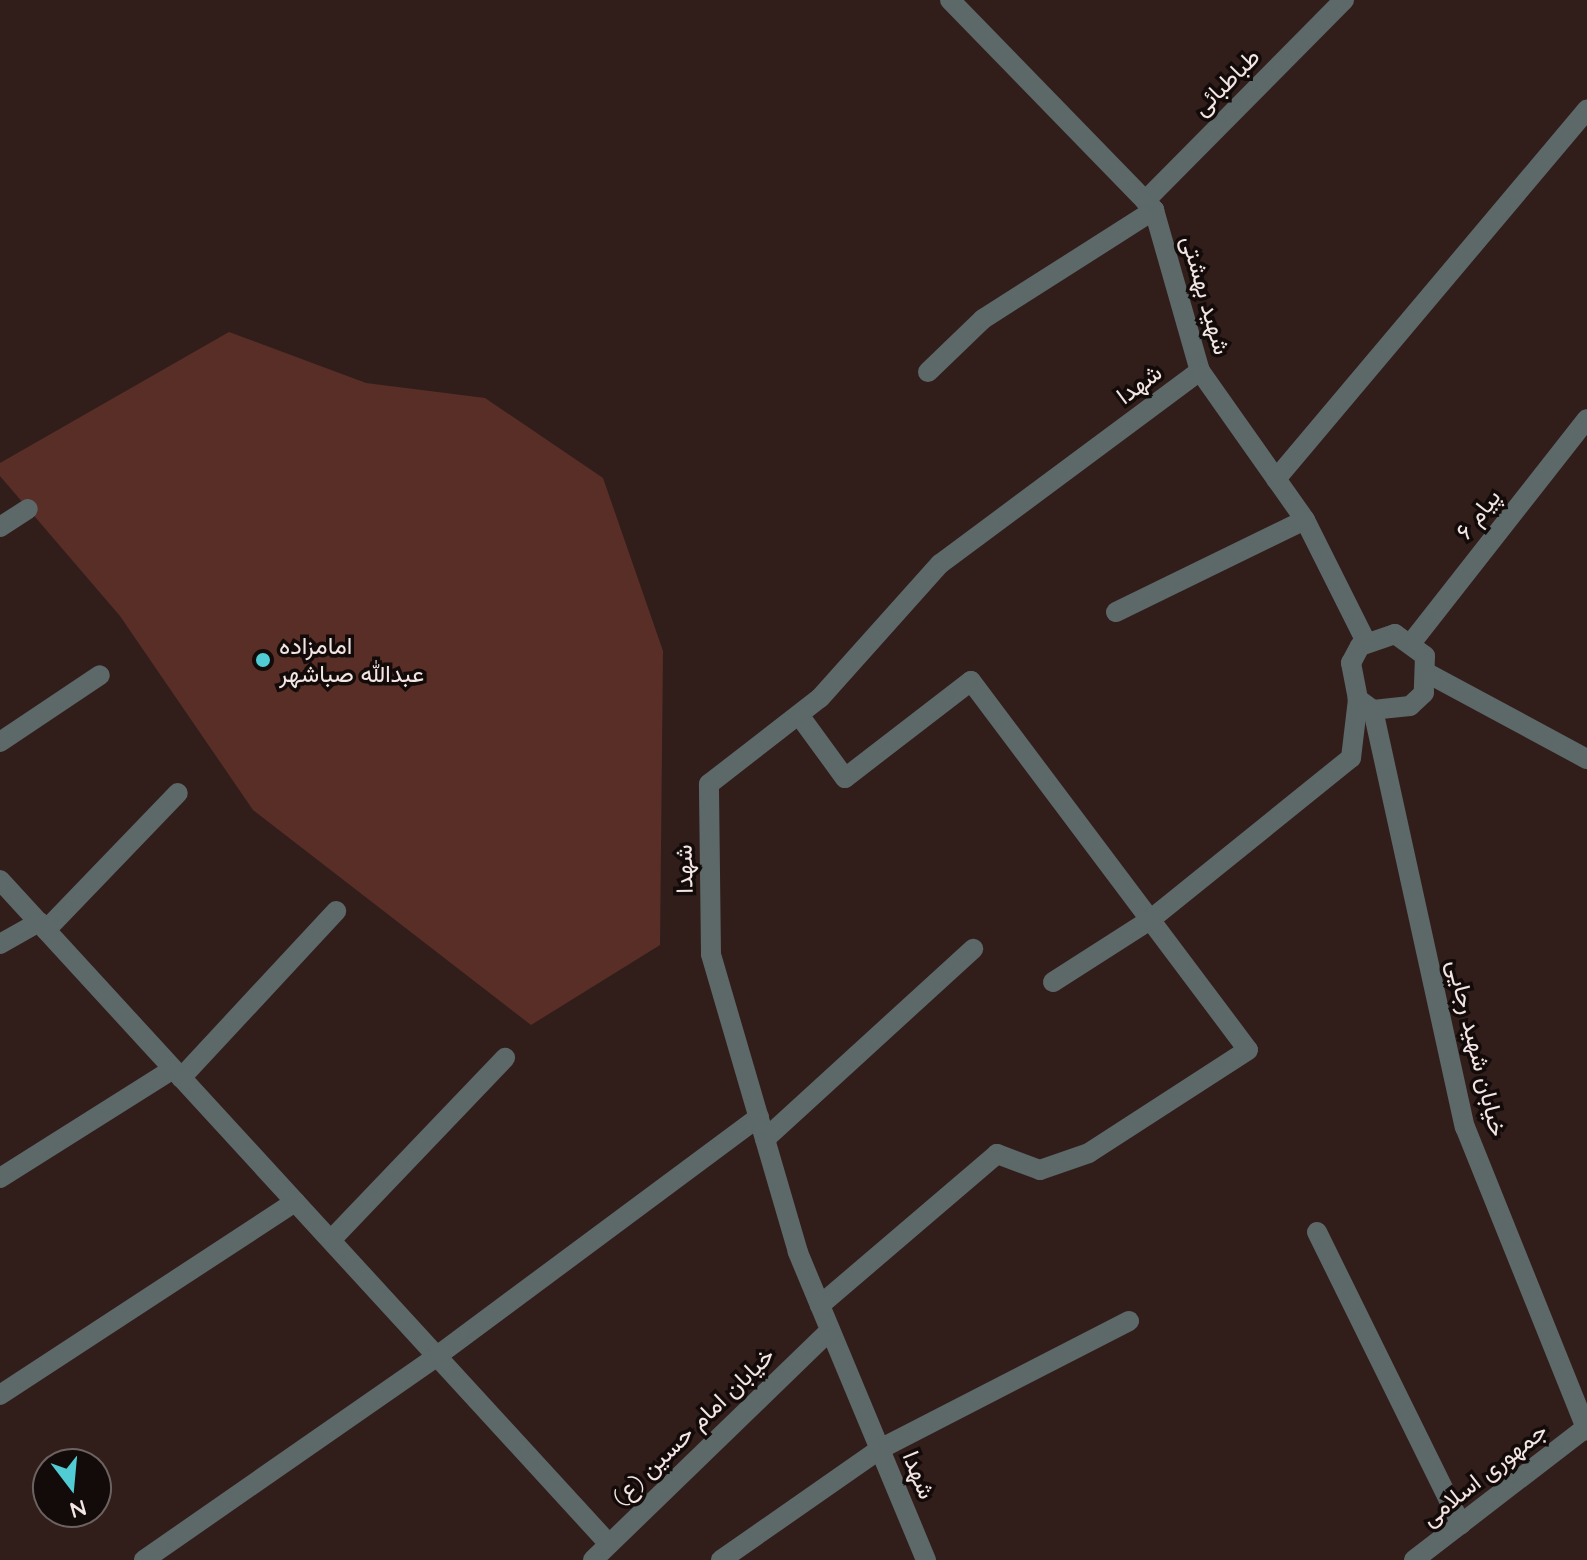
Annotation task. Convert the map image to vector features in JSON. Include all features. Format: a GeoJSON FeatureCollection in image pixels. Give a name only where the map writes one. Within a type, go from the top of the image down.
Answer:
{"type":"FeatureCollection","features":[{"type":"Feature","properties":{"kind":"street","name":"شهید بهشتی"},"geometry":{"type":"LineString","coordinates":[[950,0],[1150,206],[1200,371],[1305,520],[1366,642]]}},
{"type":"Feature","properties":{"kind":"street","name":"طباطبائی"},"geometry":{"type":"LineString","coordinates":[[928,372],[983,319],[1150,206],[1344,0]]}},
{"type":"Feature","properties":{"kind":"street"},"geometry":{"type":"LineString","coordinates":[[1276,479],[1587,110]]}},
{"type":"Feature","properties":{"kind":"street","name":"شهدا"},"geometry":{"type":"LineString","coordinates":[[926,1560],[820,1305],[765,1139],[711,954],[709,784],[799,715],[940,564],[1200,371]]}},
{"type":"Feature","properties":{"kind":"street","name":"پیام ۶"},"geometry":{"type":"LineString","coordinates":[[1412,642],[1587,419]]}},
{"type":"Feature","properties":{"kind":"street"},"geometry":{"type":"LineString","coordinates":[[0,527],[28,509]]}},
{"type":"Feature","properties":{"kind":"street"},"geometry":{"type":"LineString","coordinates":[[1116,612],[1305,520]]}},
{"type":"Feature","properties":{"kind":"street"},"geometry":{"type":"LineString","coordinates":[[1053,982],[1150,920],[1351,758],[1366,704],[1351,663],[1366,642],[1395,634],[1412,642],[1429,674],[1587,759]]}},
{"type":"Feature","properties":{"kind":"street"},"geometry":{"type":"LineString","coordinates":[[1366,704],[1410,706],[1429,674]]}},
{"type":"Feature","properties":{"kind":"street"},"geometry":{"type":"LineString","coordinates":[[0,742],[100,675]]}},
{"type":"Feature","properties":{"kind":"street"},"geometry":{"type":"LineString","coordinates":[[799,715],[845,778],[971,681],[1248,1050],[1089,1153],[1040,1170],[997,1154],[820,1305]]}},
{"type":"Feature","properties":{"kind":"street","name":"خیابان شهید رجایی"},"geometry":{"type":"LineString","coordinates":[[1366,704],[1465,1127],[1587,1429]]}},
{"type":"Feature","properties":{"kind":"street"},"geometry":{"type":"LineString","coordinates":[[0,944],[42,926],[178,793]]}},
{"type":"Feature","properties":{"kind":"street"},"geometry":{"type":"LineString","coordinates":[[0,880],[609,1544]]}},
{"type":"Feature","properties":{"kind":"street"},"geometry":{"type":"LineString","coordinates":[[0,1178],[177,1073],[336,911]]}},
{"type":"Feature","properties":{"kind":"street"},"geometry":{"type":"LineString","coordinates":[[765,1139],[973,949]]}},
{"type":"Feature","properties":{"kind":"street"},"geometry":{"type":"LineString","coordinates":[[331,1240],[505,1058]]}},
{"type":"Feature","properties":{"kind":"street"},"geometry":{"type":"LineString","coordinates":[[144,1560],[437,1356],[759,1117]]}},
{"type":"Feature","properties":{"kind":"street"},"geometry":{"type":"LineString","coordinates":[[0,1395],[295,1202]]}},
{"type":"Feature","properties":{"kind":"street"},"geometry":{"type":"LineString","coordinates":[[1317,1232],[1461,1525]]}},
{"type":"Feature","properties":{"kind":"street"},"geometry":{"type":"LineString","coordinates":[[721,1560],[880,1449],[1129,1321]]}},
{"type":"Feature","properties":{"kind":"street","name":"خیابان امام حسین (ع)"},"geometry":{"type":"LineString","coordinates":[[593,1560],[830,1330]]}},
{"type":"Feature","properties":{"kind":"street","name":"جمهوری اسلامی"},"geometry":{"type":"LineString","coordinates":[[1414,1560],[1587,1429]]}},
{"type":"Feature","properties":{"kind":"shaded area"},"geometry":{"type":"Polygon","coordinates":[[[229,332],[366,383],[485,398],[603,478],[663,651],[660,945],[531,1025],[253,810],[120,616],[0,476],[0,463],[229,332]]]}},
{"type":"Feature","properties":{"kind":"place","name":"امامزاده عبدالله صباشهر"},"geometry":{"type":"Point","coordinates":[263,660]}}]}
